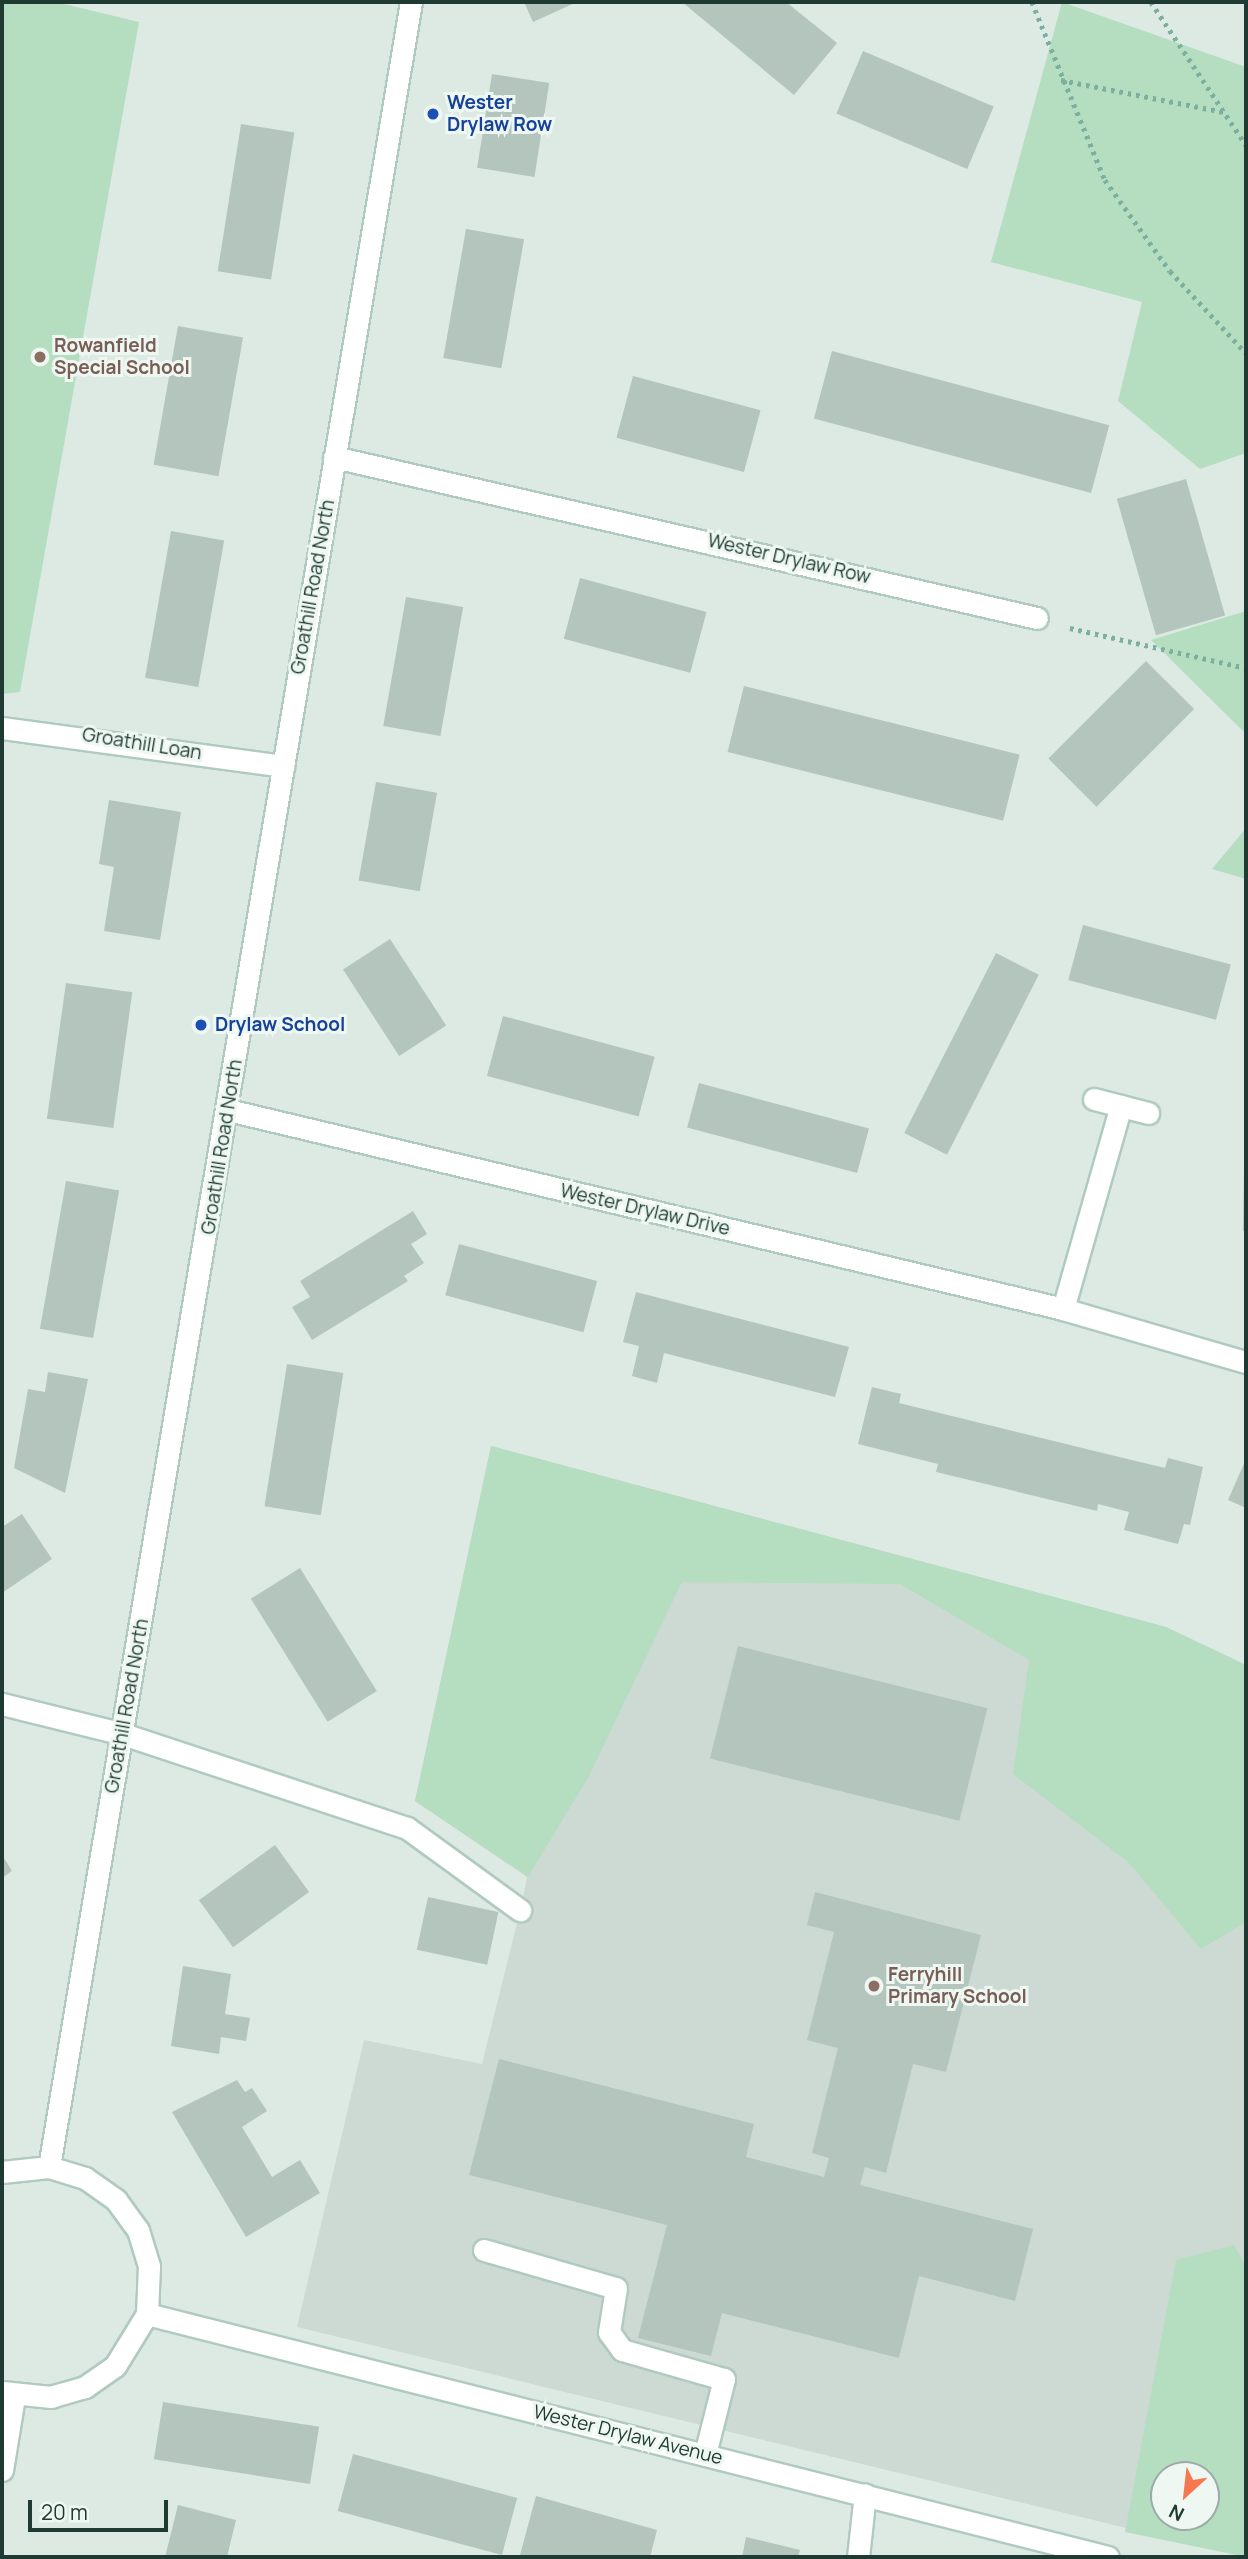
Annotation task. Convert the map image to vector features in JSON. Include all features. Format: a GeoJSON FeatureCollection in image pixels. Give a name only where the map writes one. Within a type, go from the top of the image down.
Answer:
{"type":"FeatureCollection","features":[{"type":"Feature","properties":{"kind":"street","name":"Groathill Road North"},"geometry":{"type":"LineString","coordinates":[[49,2167],[228,1110],[282,766],[411,2]]}},
{"type":"Feature","properties":{"kind":"street","name":"Wester Drylaw Row"},"geometry":{"type":"LineString","coordinates":[[334,457],[1037,618]]}},
{"type":"Feature","properties":{"kind":"street","name":"Groathill Loan"},"geometry":{"type":"LineString","coordinates":[[2,728],[282,766]]}},
{"type":"Feature","properties":{"kind":"street"},"geometry":{"type":"LineString","coordinates":[[1094,1099],[1148,1112]]}},
{"type":"Feature","properties":{"kind":"street"},"geometry":{"type":"LineString","coordinates":[[1063,1309],[1121,1106]]}},
{"type":"Feature","properties":{"kind":"street","name":"Wester Drylaw Drive"},"geometry":{"type":"LineString","coordinates":[[228,1110],[1063,1309],[1246,1362]]}},
{"type":"Feature","properties":{"kind":"street"},"geometry":{"type":"LineString","coordinates":[[2,1704],[122,1734],[407,1829],[520,1910]]}},
{"type":"Feature","properties":{"kind":"street"},"geometry":{"type":"LineString","coordinates":[[2,2172],[49,2167],[85,2178],[106,2192],[138,2230],[149,2266],[147,2314],[115,2366],[85,2387],[51,2397],[8,2395],[2,2470]]}},
{"type":"Feature","properties":{"kind":"street"},"geometry":{"type":"LineString","coordinates":[[484,2250],[616,2288],[609,2332],[622,2350],[724,2379],[705,2454]]}},
{"type":"Feature","properties":{"kind":"street","name":"Wester Drylaw Avenue"},"geometry":{"type":"LineString","coordinates":[[147,2314],[1108,2557]]}},
{"type":"Feature","properties":{"kind":"street"},"geometry":{"type":"LineString","coordinates":[[858,2557],[865,2494]]}},
{"type":"Feature","properties":{"kind":"path"},"geometry":{"type":"LineString","coordinates":[[1032,2],[1060,80],[1105,180],[1170,271],[1246,353]]}},
{"type":"Feature","properties":{"kind":"path"},"geometry":{"type":"LineString","coordinates":[[1151,2],[1246,145]]}},
{"type":"Feature","properties":{"kind":"path"},"geometry":{"type":"LineString","coordinates":[[1060,80],[1225,112]]}},
{"type":"Feature","properties":{"kind":"path"},"geometry":{"type":"LineString","coordinates":[[1037,618],[1246,668]]}},
{"type":"Feature","properties":{"kind":"shaded area","name":"Ferryhill Primary School"},"geometry":{"type":"Polygon","coordinates":[[[491,1446],[1166,1627],[1246,1665],[1246,2557],[297,2327],[364,2040],[482,2064],[527,1877],[415,1801],[491,1446]]]}},
{"type":"Feature","properties":{"kind":"green space","name":"Rowanfield Special School"},"geometry":{"type":"Polygon","coordinates":[[[2,2],[56,2],[139,22],[20,692],[2,694],[2,2]]]}},
{"type":"Feature","properties":{"kind":"green space"},"geometry":{"type":"Polygon","coordinates":[[[1062,2],[1246,67],[1246,453],[1200,469],[1118,401],[1142,302],[991,262],[1062,2]]]}},
{"type":"Feature","properties":{"kind":"green space"},"geometry":{"type":"Polygon","coordinates":[[[1246,611],[1246,734],[1151,640],[1246,611]]]}},
{"type":"Feature","properties":{"kind":"green space"},"geometry":{"type":"Polygon","coordinates":[[[1246,828],[1246,879],[1212,869],[1246,828]]]}},
{"type":"Feature","properties":{"kind":"green space"},"geometry":{"type":"Polygon","coordinates":[[[491,1446],[1166,1627],[1246,1665],[1246,1922],[1201,1949],[1128,1862],[1013,1774],[1029,1660],[900,1584],[682,1582],[589,1776],[528,1877],[415,1801],[491,1446]]]}},
{"type":"Feature","properties":{"kind":"green space"},"geometry":{"type":"Polygon","coordinates":[[[1234,2245],[1246,2267],[1246,2557],[1125,2532],[1176,2260],[1234,2245]]]}},
{"type":"Feature","properties":{"kind":"building"},"geometry":{"type":"Polygon","coordinates":[[[524,2],[577,2],[533,22],[524,2]]]}},
{"type":"Feature","properties":{"kind":"building"},"geometry":{"type":"Polygon","coordinates":[[[682,2],[786,2],[837,43],[794,95],[682,2]]]}},
{"type":"Feature","properties":{"kind":"building"},"geometry":{"type":"Polygon","coordinates":[[[863,51],[994,106],[967,169],[836,114],[863,51]]]}},
{"type":"Feature","properties":{"kind":"building"},"geometry":{"type":"Polygon","coordinates":[[[492,74],[549,83],[534,177],[477,168],[492,74]]]}},
{"type":"Feature","properties":{"kind":"building"},"geometry":{"type":"Polygon","coordinates":[[[241,124],[294,132],[271,280],[218,271],[241,124]]]}},
{"type":"Feature","properties":{"kind":"building"},"geometry":{"type":"Polygon","coordinates":[[[466,229],[524,239],[501,368],[443,358],[466,229]]]}},
{"type":"Feature","properties":{"kind":"building"},"geometry":{"type":"Polygon","coordinates":[[[178,326],[243,337],[219,476],[154,465],[178,326]]]}},
{"type":"Feature","properties":{"kind":"building"},"geometry":{"type":"Polygon","coordinates":[[[832,351],[1109,425],[1091,493],[814,419],[832,351]]]}},
{"type":"Feature","properties":{"kind":"building"},"geometry":{"type":"Polygon","coordinates":[[[633,376],[761,410],[744,472],[616,438],[633,376]]]}},
{"type":"Feature","properties":{"kind":"building"},"geometry":{"type":"Polygon","coordinates":[[[1186,479],[1225,615],[1156,635],[1117,499],[1186,479]]]}},
{"type":"Feature","properties":{"kind":"building"},"geometry":{"type":"Polygon","coordinates":[[[171,531],[224,540],[198,687],[145,678],[171,531]]]}},
{"type":"Feature","properties":{"kind":"building"},"geometry":{"type":"Polygon","coordinates":[[[580,578],[707,612],[690,673],[564,639],[580,578]]]}},
{"type":"Feature","properties":{"kind":"building"},"geometry":{"type":"Polygon","coordinates":[[[406,597],[463,607],[440,736],[383,726],[406,597]]]}},
{"type":"Feature","properties":{"kind":"building"},"geometry":{"type":"Polygon","coordinates":[[[1146,661],[1194,709],[1097,807],[1048,759],[1146,661]]]}},
{"type":"Feature","properties":{"kind":"building"},"geometry":{"type":"Polygon","coordinates":[[[744,686],[1020,755],[1003,821],[728,752],[744,686]]]}},
{"type":"Feature","properties":{"kind":"building"},"geometry":{"type":"Polygon","coordinates":[[[376,782],[437,793],[420,891],[359,880],[376,782]]]}},
{"type":"Feature","properties":{"kind":"building"},"geometry":{"type":"Polygon","coordinates":[[[109,800],[181,812],[160,940],[104,931],[114,867],[99,864],[109,800]]]}},
{"type":"Feature","properties":{"kind":"building"},"geometry":{"type":"Polygon","coordinates":[[[1083,925],[1231,965],[1216,1020],[1068,980],[1083,925]]]}},
{"type":"Feature","properties":{"kind":"building"},"geometry":{"type":"Polygon","coordinates":[[[390,939],[446,1025],[399,1056],[343,969],[390,939]]]}},
{"type":"Feature","properties":{"kind":"building"},"geometry":{"type":"Polygon","coordinates":[[[996,953],[1039,975],[947,1155],[904,1133],[996,953]]]}},
{"type":"Feature","properties":{"kind":"building"},"geometry":{"type":"Polygon","coordinates":[[[66,983],[132,992],[113,1128],[47,1119],[66,983]]]}},
{"type":"Feature","properties":{"kind":"building"},"geometry":{"type":"Polygon","coordinates":[[[503,1016],[655,1057],[639,1117],[487,1076],[503,1016]]]}},
{"type":"Feature","properties":{"kind":"building"},"geometry":{"type":"Polygon","coordinates":[[[699,1083],[869,1129],[857,1173],[687,1127],[699,1083]]]}},
{"type":"Feature","properties":{"kind":"building"},"geometry":{"type":"Polygon","coordinates":[[[1244,1167],[1246,1231],[1243,1231],[1244,1167]]]}},
{"type":"Feature","properties":{"kind":"building"},"geometry":{"type":"Polygon","coordinates":[[[66,1181],[119,1190],[93,1338],[40,1329],[66,1181]]]}},
{"type":"Feature","properties":{"kind":"building"},"geometry":{"type":"Polygon","coordinates":[[[413,1211],[427,1234],[411,1244],[424,1263],[404,1276],[408,1281],[312,1340],[292,1307],[310,1297],[300,1281],[413,1211]]]}},
{"type":"Feature","properties":{"kind":"building"},"geometry":{"type":"Polygon","coordinates":[[[459,1244],[597,1281],[583,1332],[445,1295],[459,1244]]]}},
{"type":"Feature","properties":{"kind":"building"},"geometry":{"type":"Polygon","coordinates":[[[636,1292],[849,1347],[835,1397],[664,1353],[657,1383],[632,1376],[639,1346],[623,1342],[636,1292]]]}},
{"type":"Feature","properties":{"kind":"building"},"geometry":{"type":"Polygon","coordinates":[[[287,1364],[343,1373],[321,1515],[264,1506],[287,1364]]]}},
{"type":"Feature","properties":{"kind":"building"},"geometry":{"type":"Polygon","coordinates":[[[48,1372],[88,1379],[65,1493],[14,1468],[28,1389],[45,1392],[48,1372]]]}},
{"type":"Feature","properties":{"kind":"building"},"geometry":{"type":"Polygon","coordinates":[[[872,1387],[901,1394],[899,1403],[1111,1455],[1165,1468],[1168,1458],[1203,1467],[1190,1525],[1184,1524],[1178,1544],[1124,1530],[1129,1512],[1098,1504],[1097,1511],[936,1472],[938,1464],[858,1444],[872,1387]]]}},
{"type":"Feature","properties":{"kind":"building"},"geometry":{"type":"Polygon","coordinates":[[[1246,1459],[1246,1508],[1228,1500],[1246,1459]]]}},
{"type":"Feature","properties":{"kind":"building"},"geometry":{"type":"Polygon","coordinates":[[[22,1514],[52,1559],[2,1593],[2,1527],[22,1514]]]}},
{"type":"Feature","properties":{"kind":"building"},"geometry":{"type":"Polygon","coordinates":[[[300,1568],[377,1691],[328,1722],[251,1599],[300,1568]]]}},
{"type":"Feature","properties":{"kind":"building"},"geometry":{"type":"Polygon","coordinates":[[[738,1646],[987,1708],[959,1821],[710,1759],[738,1646]]]}},
{"type":"Feature","properties":{"kind":"building"},"geometry":{"type":"Polygon","coordinates":[[[275,1845],[309,1892],[233,1947],[199,1900],[275,1845]]]}},
{"type":"Feature","properties":{"kind":"building"},"geometry":{"type":"Polygon","coordinates":[[[2,1855],[12,1871],[2,1878],[2,1855]]]}},
{"type":"Feature","properties":{"kind":"building"},"geometry":{"type":"Polygon","coordinates":[[[815,1892],[981,1935],[946,2072],[913,2064],[886,2173],[865,2167],[860,2185],[1033,2229],[1015,2301],[919,2276],[899,2358],[722,2313],[711,2356],[638,2338],[667,2225],[469,2175],[499,2059],[754,2124],[746,2157],[824,2177],[829,2158],[812,2153],[838,2048],[807,2040],[834,1932],[807,1925],[815,1892]]]}},
{"type":"Feature","properties":{"kind":"building"},"geometry":{"type":"Polygon","coordinates":[[[428,1897],[498,1912],[487,1965],[417,1950],[428,1897]]]}},
{"type":"Feature","properties":{"kind":"building"},"geometry":{"type":"Polygon","coordinates":[[[183,1966],[231,1974],[225,2014],[250,2018],[246,2041],[221,2037],[219,2054],[171,2046],[183,1966]]]}},
{"type":"Feature","properties":{"kind":"building"},"geometry":{"type":"Polygon","coordinates":[[[237,2080],[245,2092],[252,2088],[267,2111],[242,2127],[272,2177],[300,2160],[320,2193],[246,2237],[172,2112],[237,2080]]]}},
{"type":"Feature","properties":{"kind":"building"},"geometry":{"type":"Polygon","coordinates":[[[163,2402],[319,2427],[310,2484],[154,2459],[163,2402]]]}},
{"type":"Feature","properties":{"kind":"building"},"geometry":{"type":"Polygon","coordinates":[[[353,2454],[517,2498],[502,2555],[338,2511],[353,2454]]]}},
{"type":"Feature","properties":{"kind":"building"},"geometry":{"type":"Polygon","coordinates":[[[536,2496],[657,2530],[650,2557],[520,2555],[536,2496]]]}},
{"type":"Feature","properties":{"kind":"building"},"geometry":{"type":"Polygon","coordinates":[[[178,2505],[236,2520],[227,2557],[165,2557],[178,2505]]]}},
{"type":"Feature","properties":{"kind":"building"},"geometry":{"type":"Polygon","coordinates":[[[746,2537],[800,2550],[798,2557],[742,2557],[746,2537]]]}},
{"type":"Feature","properties":{"kind":"place","name":"Wester Drylaw Row"},"geometry":{"type":"Point","coordinates":[433,114]}},
{"type":"Feature","properties":{"kind":"place","name":"Rowanfield Special School"},"geometry":{"type":"Point","coordinates":[40,357]}},
{"type":"Feature","properties":{"kind":"place","name":"Drylaw School"},"geometry":{"type":"Point","coordinates":[201,1025]}},
{"type":"Feature","properties":{"kind":"place","name":"Ferryhill Primary School"},"geometry":{"type":"Point","coordinates":[874,1986]}}]}
